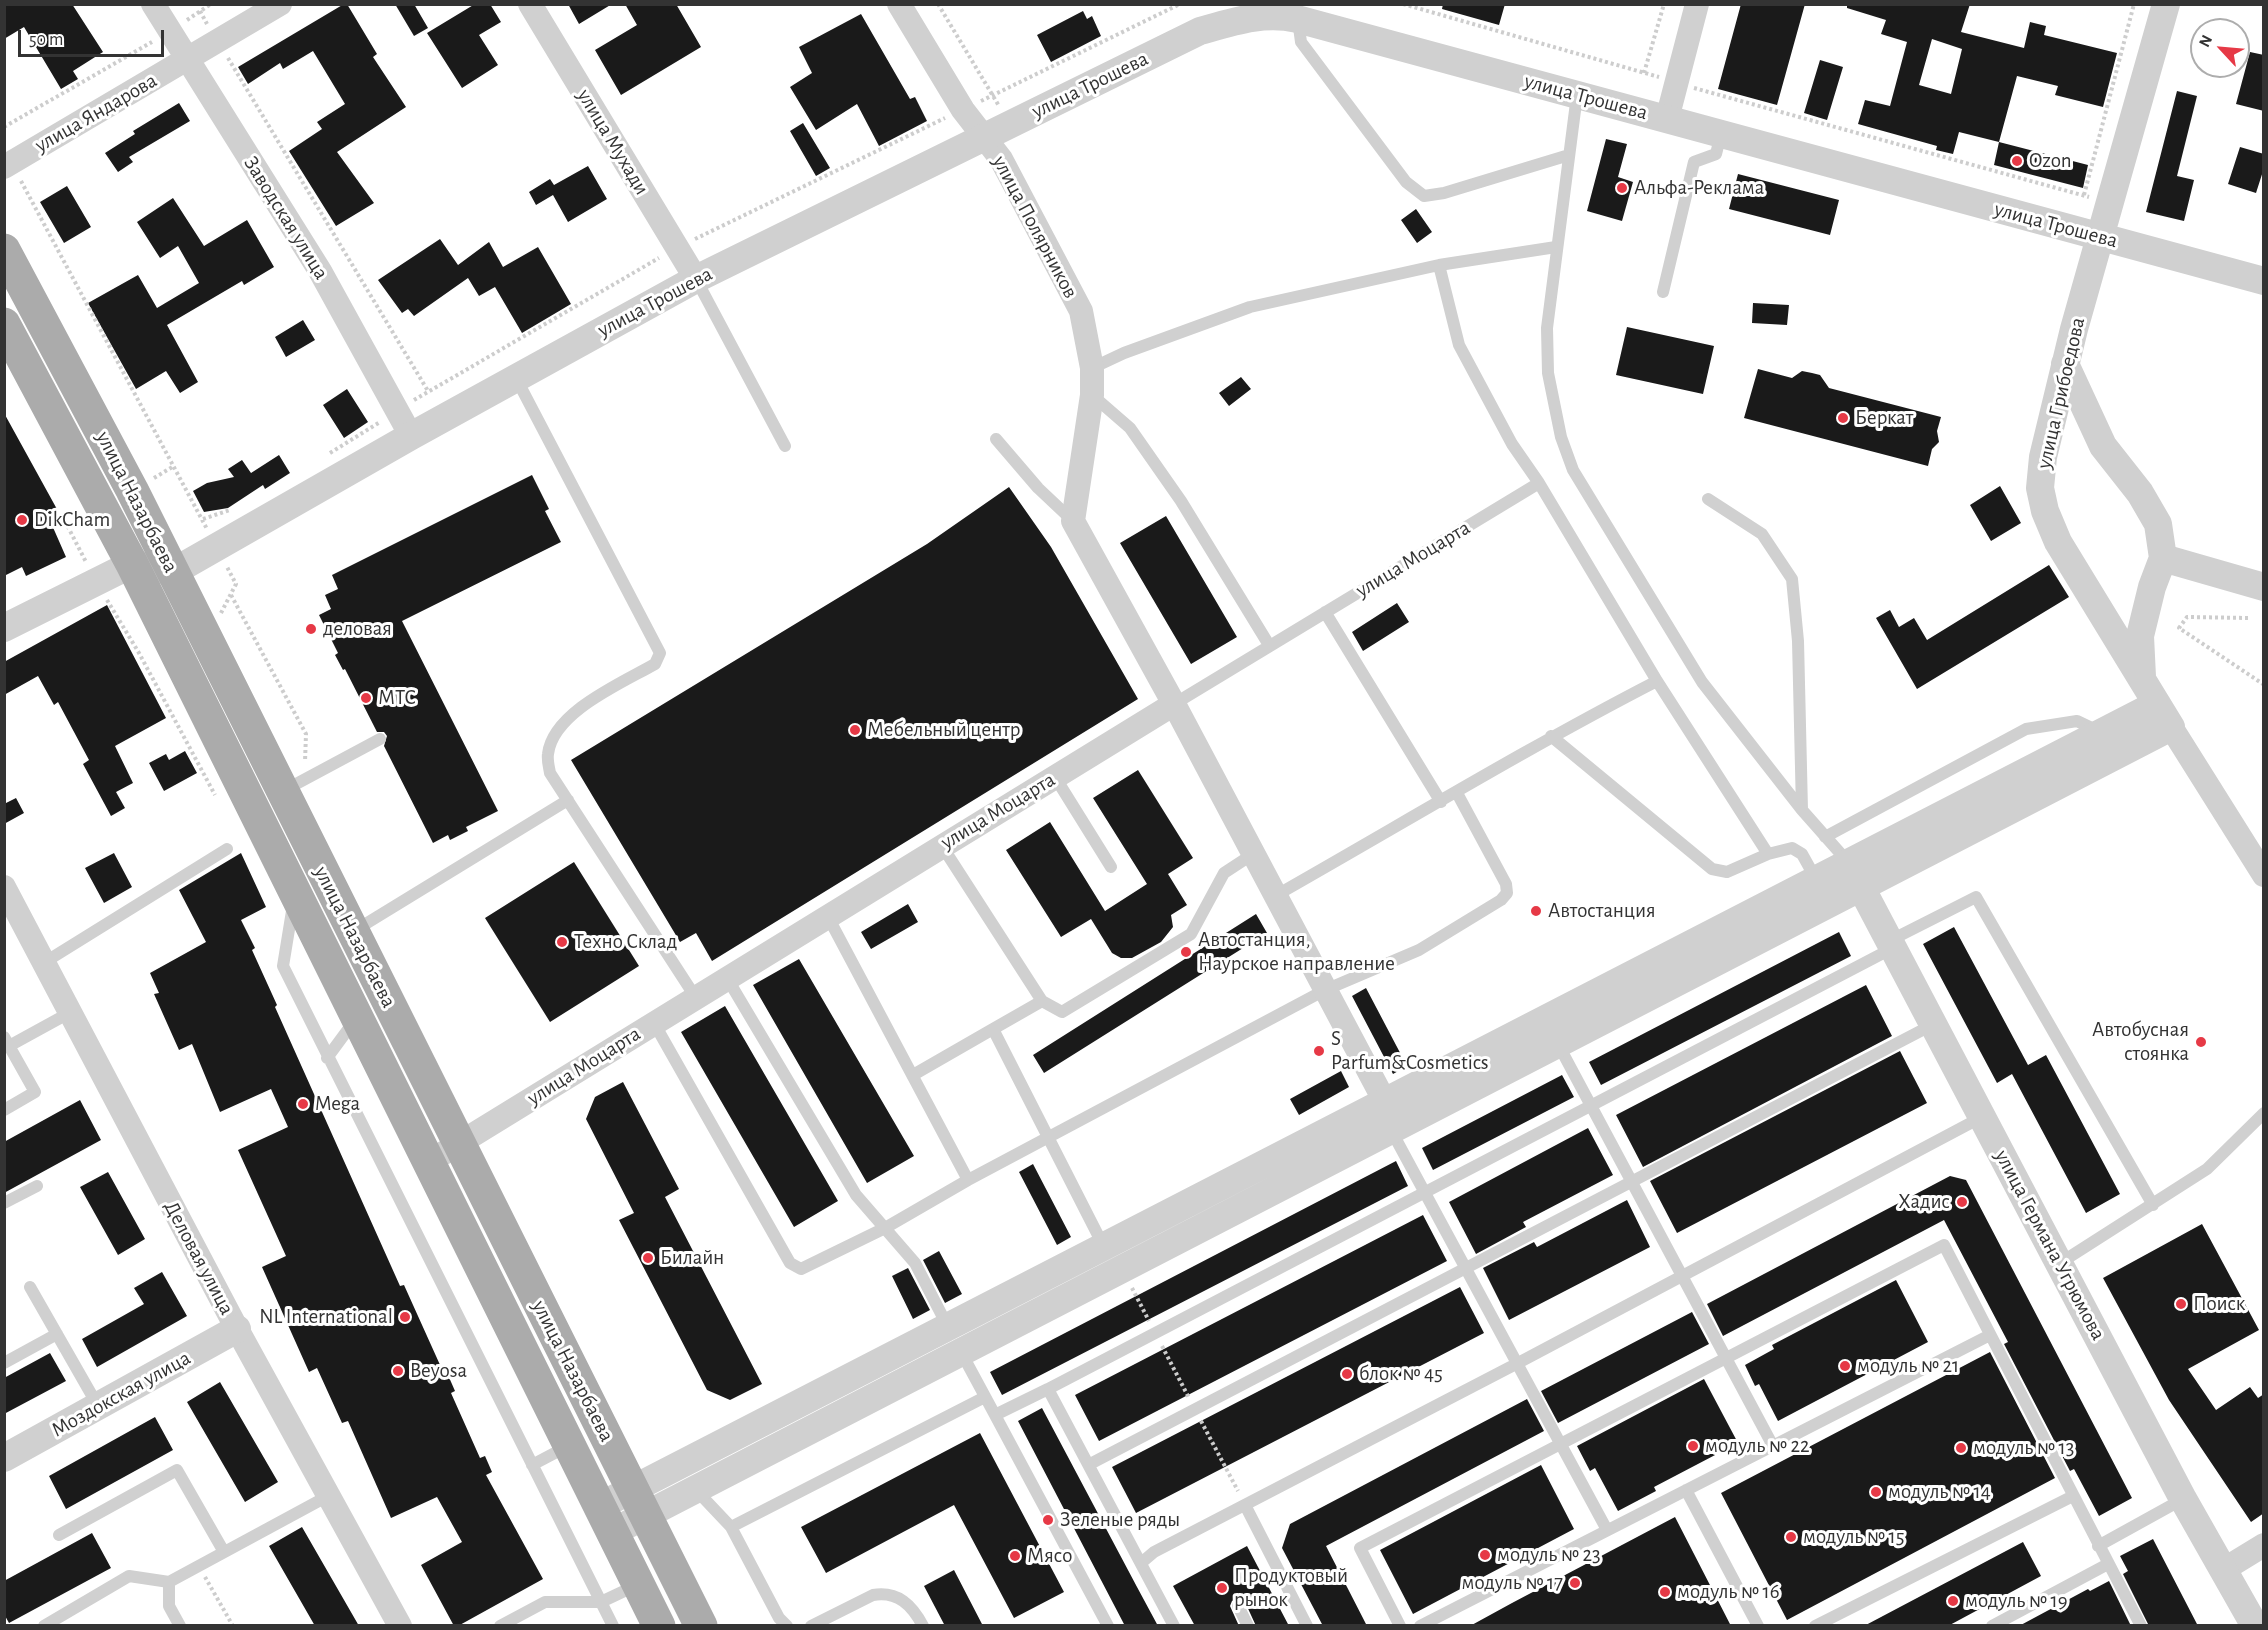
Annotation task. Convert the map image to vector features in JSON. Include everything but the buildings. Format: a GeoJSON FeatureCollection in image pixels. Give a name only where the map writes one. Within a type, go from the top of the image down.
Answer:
{"type":"FeatureCollection","features":[{"type":"Feature","properties":{"kind":"main road","name":"улица Назарбаева"},"geometry":{"type":"LineString","coordinates":[[4,250],[199,624],[293,785],[353,932],[701,1626]]}},
{"type":"Feature","properties":{"kind":"main road","name":"улица Назарбаева"},"geometry":{"type":"LineString","coordinates":[[4,324],[132,564],[659,1626]]}},
{"type":"Feature","properties":{"kind":"street","name":"Заводская улица"},"geometry":{"type":"LineString","coordinates":[[153,4],[320,271],[411,436]]}},
{"type":"Feature","properties":{"kind":"street","name":"улица Яндарова"},"geometry":{"type":"LineString","coordinates":[[8,165],[280,4]]}},
{"type":"Feature","properties":{"kind":"street","name":"улица Мухади"},"geometry":{"type":"LineString","coordinates":[[530,4],[696,279]]}},
{"type":"Feature","properties":{"kind":"street","name":"улица Полярников"},"geometry":{"type":"LineString","coordinates":[[899,4],[963,110],[1001,159],[1081,311],[1092,368],[1092,395],[1073,521]]}},
{"type":"Feature","properties":{"kind":"street"},"geometry":{"type":"LineString","coordinates":[[1667,119],[1697,4]]}},
{"type":"Feature","properties":{"kind":"street","name":"улица Грибоедова"},"geometry":{"type":"LineString","coordinates":[[2166,4],[2065,364],[2043,457],[2040,488],[2045,511],[2058,542],[2264,875]]}},
{"type":"Feature","properties":{"kind":"street","name":"улица Трошева"},"geometry":{"type":"LineString","coordinates":[[173,572],[411,436],[696,279],[1200,31],[1282,12],[1577,95],[2264,281]]}},
{"type":"Feature","properties":{"kind":"street"},"geometry":{"type":"LineString","coordinates":[[2065,364],[2103,446],[2140,493],[2158,524],[2163,558],[2152,587],[2140,636],[2142,679]]}},
{"type":"Feature","properties":{"kind":"street"},"geometry":{"type":"LineString","coordinates":[[1073,521],[1174,704],[1384,1101],[1395,1128]]}},
{"type":"Feature","properties":{"kind":"street"},"geometry":{"type":"LineString","coordinates":[[2163,558],[2264,587]]}},
{"type":"Feature","properties":{"kind":"street"},"geometry":{"type":"LineString","coordinates":[[4,628],[132,564],[173,572]]}},
{"type":"Feature","properties":{"kind":"street","name":"улица Моцарта"},"geometry":{"type":"LineString","coordinates":[[429,1162],[827,915],[1174,704]]}},
{"type":"Feature","properties":{"kind":"street"},"geometry":{"type":"LineString","coordinates":[[639,1502],[696,1490],[962,1352],[1111,1258],[1384,1101],[2101,732],[2164,715]]}},
{"type":"Feature","properties":{"kind":"street"},"geometry":{"type":"LineString","coordinates":[[606,1519],[948,1326],[1111,1258],[1395,1128],[1862,887],[2164,715]]}},
{"type":"Feature","properties":{"kind":"street","name":"улица Германа Угрюмова"},"geometry":{"type":"LineString","coordinates":[[1848,862],[2183,1499],[2255,1626]]}},
{"type":"Feature","properties":{"kind":"street","name":"Деловая улица"},"geometry":{"type":"LineString","coordinates":[[8,900],[45,962],[237,1329],[400,1626]]}},
{"type":"Feature","properties":{"kind":"street","name":"Моздокская улица"},"geometry":{"type":"LineString","coordinates":[[4,1458],[237,1329]]}},
{"type":"Feature","properties":{"kind":"street"},"geometry":{"type":"LineString","coordinates":[[2223,1570],[2264,1545]]}},
{"type":"Feature","properties":{"kind":"lane"},"geometry":{"type":"LineString","coordinates":[[1282,12],[1301,42],[1406,182],[1424,196],[1444,193],[1569,155]]}},
{"type":"Feature","properties":{"kind":"lane"},"geometry":{"type":"LineString","coordinates":[[1577,95],[1547,328],[1548,373],[1561,437],[1573,470],[1702,682],[1802,810],[1848,862]]}},
{"type":"Feature","properties":{"kind":"lane"},"geometry":{"type":"LineString","coordinates":[[1663,292],[1694,162],[1716,154],[1721,134]]}},
{"type":"Feature","properties":{"kind":"lane"},"geometry":{"type":"LineString","coordinates":[[1092,368],[1124,353],[1250,307],[1439,265],[1556,247]]}},
{"type":"Feature","properties":{"kind":"lane"},"geometry":{"type":"LineString","coordinates":[[1439,265],[1459,345],[1512,444],[1539,483],[1657,681],[1768,854]]}},
{"type":"Feature","properties":{"kind":"lane"},"geometry":{"type":"LineString","coordinates":[[696,279],[785,446]]}},
{"type":"Feature","properties":{"kind":"lane"},"geometry":{"type":"LineString","coordinates":[[516,378],[660,653],[655,664],[580,709],[564,723],[552,740],[548,755],[550,772],[696,998]]}},
{"type":"Feature","properties":{"kind":"lane"},"geometry":{"type":"LineString","coordinates":[[1092,395],[1130,428],[1181,501],[1269,645]]}},
{"type":"Feature","properties":{"kind":"lane"},"geometry":{"type":"LineString","coordinates":[[996,439],[1038,488],[1073,521]]}},
{"type":"Feature","properties":{"kind":"lane","name":"улица Моцарта"},"geometry":{"type":"LineString","coordinates":[[1174,704],[1539,483]]}},
{"type":"Feature","properties":{"kind":"lane"},"geometry":{"type":"LineString","coordinates":[[1708,499],[1762,534],[1792,579],[1798,641],[1802,810]]}},
{"type":"Feature","properties":{"kind":"lane"},"geometry":{"type":"LineString","coordinates":[[1325,612],[1441,802]]}},
{"type":"Feature","properties":{"kind":"lane"},"geometry":{"type":"LineString","coordinates":[[1275,896],[1457,793],[1551,736],[1657,681]]}},
{"type":"Feature","properties":{"kind":"lane"},"geometry":{"type":"LineString","coordinates":[[1825,837],[2026,729],[2077,722],[2101,732]]}},
{"type":"Feature","properties":{"kind":"lane"},"geometry":{"type":"LineString","coordinates":[[1551,736],[1712,869],[1727,872],[1768,854],[1792,848],[1802,854],[1830,903]]}},
{"type":"Feature","properties":{"kind":"lane"},"geometry":{"type":"LineString","coordinates":[[293,785],[380,739]]}},
{"type":"Feature","properties":{"kind":"lane"},"geometry":{"type":"LineString","coordinates":[[1054,777],[1111,867]]}},
{"type":"Feature","properties":{"kind":"lane"},"geometry":{"type":"LineString","coordinates":[[654,1023],[793,1267],[806,1268],[885,1228],[968,1180],[1325,990],[1419,950],[1505,897],[1506,884],[1457,793]]}},
{"type":"Feature","properties":{"kind":"lane"},"geometry":{"type":"LineString","coordinates":[[353,932],[568,800]]}},
{"type":"Feature","properties":{"kind":"lane"},"geometry":{"type":"LineString","coordinates":[[942,846],[1041,1001],[1062,1012],[1191,934],[1224,873],[1253,854]]}},
{"type":"Feature","properties":{"kind":"lane"},"geometry":{"type":"LineString","coordinates":[[45,962],[227,849]]}},
{"type":"Feature","properties":{"kind":"lane"},"geometry":{"type":"LineString","coordinates":[[295,893],[283,966],[613,1626]]}},
{"type":"Feature","properties":{"kind":"lane"},"geometry":{"type":"LineString","coordinates":[[994,1415],[1591,1106],[1976,897],[2153,1205]]}},
{"type":"Feature","properties":{"kind":"lane"},"geometry":{"type":"LineString","coordinates":[[827,915],[968,1180]]}},
{"type":"Feature","properties":{"kind":"lane"},"geometry":{"type":"LineString","coordinates":[[728,978],[856,1195],[915,1263],[1108,1626]]}},
{"type":"Feature","properties":{"kind":"lane"},"geometry":{"type":"LineString","coordinates":[[913,1076],[1041,1001]]}},
{"type":"Feature","properties":{"kind":"lane"},"geometry":{"type":"LineString","coordinates":[[4,1110],[35,1092],[7,1041],[71,1012]]}},
{"type":"Feature","properties":{"kind":"lane"},"geometry":{"type":"LineString","coordinates":[[327,1058],[357,1018]]}},
{"type":"Feature","properties":{"kind":"lane"},"geometry":{"type":"LineString","coordinates":[[1090,1464],[1934,1024]]}},
{"type":"Feature","properties":{"kind":"lane"},"geometry":{"type":"LineString","coordinates":[[993,1029],[1111,1258]]}},
{"type":"Feature","properties":{"kind":"lane"},"geometry":{"type":"LineString","coordinates":[[1558,1044],[1773,1446]]}},
{"type":"Feature","properties":{"kind":"lane"},"geometry":{"type":"LineString","coordinates":[[2060,1263],[2207,1169],[2264,1113]]}},
{"type":"Feature","properties":{"kind":"lane"},"geometry":{"type":"LineString","coordinates":[[1141,1563],[1154,1552],[1518,1364],[1982,1117]]}},
{"type":"Feature","properties":{"kind":"lane"},"geometry":{"type":"LineString","coordinates":[[1395,1128],[1425,1192],[1607,1530]]}},
{"type":"Feature","properties":{"kind":"lane"},"geometry":{"type":"LineString","coordinates":[[4,1203],[37,1186]]}},
{"type":"Feature","properties":{"kind":"lane"},"geometry":{"type":"LineString","coordinates":[[1400,1626],[1360,1548],[1944,1245],[2141,1626]]}},
{"type":"Feature","properties":{"kind":"lane"},"geometry":{"type":"LineString","coordinates":[[30,1287],[98,1406]]}},
{"type":"Feature","properties":{"kind":"lane"},"geometry":{"type":"LineString","coordinates":[[4,1363],[57,1334]]}},
{"type":"Feature","properties":{"kind":"lane"},"geometry":{"type":"LineString","coordinates":[[1420,1626],[1990,1335]]}},
{"type":"Feature","properties":{"kind":"lane"},"geometry":{"type":"LineString","coordinates":[[1048,1389],[1090,1464],[1174,1626]]}},
{"type":"Feature","properties":{"kind":"lane"},"geometry":{"type":"LineString","coordinates":[[731,1527],[985,1397]]}},
{"type":"Feature","properties":{"kind":"lane"},"geometry":{"type":"LineString","coordinates":[[532,1465],[569,1445]]}},
{"type":"Feature","properties":{"kind":"lane"},"geometry":{"type":"LineString","coordinates":[[59,1535],[177,1470],[224,1552]]}},
{"type":"Feature","properties":{"kind":"lane"},"geometry":{"type":"LineString","coordinates":[[696,1490],[731,1527],[779,1617],[787,1626]]}},
{"type":"Feature","properties":{"kind":"lane"},"geometry":{"type":"LineString","coordinates":[[1686,1490],[1758,1626]]}},
{"type":"Feature","properties":{"kind":"lane"},"geometry":{"type":"LineString","coordinates":[[44,1626],[129,1576],[169,1582],[328,1496]]}},
{"type":"Feature","properties":{"kind":"lane"},"geometry":{"type":"LineString","coordinates":[[1815,1626],[2073,1496]]}},
{"type":"Feature","properties":{"kind":"lane"},"geometry":{"type":"LineString","coordinates":[[2098,1546],[2183,1499]]}},
{"type":"Feature","properties":{"kind":"lane"},"geometry":{"type":"LineString","coordinates":[[1245,1505],[1307,1626]]}},
{"type":"Feature","properties":{"kind":"lane"},"geometry":{"type":"LineString","coordinates":[[1992,1626],[2108,1564]]}},
{"type":"Feature","properties":{"kind":"lane"},"geometry":{"type":"LineString","coordinates":[[169,1582],[169,1606],[180,1626]]}},
{"type":"Feature","properties":{"kind":"lane"},"geometry":{"type":"LineString","coordinates":[[500,1626],[545,1602],[602,1602],[638,1584]]}},
{"type":"Feature","properties":{"kind":"lane"},"geometry":{"type":"LineString","coordinates":[[811,1626],[873,1595],[884,1593],[904,1601],[915,1611],[922,1626]]}},
{"type":"Feature","properties":{"kind":"lane"},"geometry":{"type":"LineString","coordinates":[[1238,1606],[1248,1626]]}},
{"type":"Feature","properties":{"kind":"path"},"geometry":{"type":"LineString","coordinates":[[4,127],[169,32],[211,4]]}},
{"type":"Feature","properties":{"kind":"path"},"geometry":{"type":"LineString","coordinates":[[938,4],[1010,125]]}},
{"type":"Feature","properties":{"kind":"path"},"geometry":{"type":"LineString","coordinates":[[1403,4],[2111,204]]}},
{"type":"Feature","properties":{"kind":"path"},"geometry":{"type":"LineString","coordinates":[[1644,73],[1664,4]]}},
{"type":"Feature","properties":{"kind":"path"},"geometry":{"type":"LineString","coordinates":[[2084,196],[2134,4]]}},
{"type":"Feature","properties":{"kind":"path"},"geometry":{"type":"LineString","coordinates":[[200,12],[428,392]]}},
{"type":"Feature","properties":{"kind":"path"},"geometry":{"type":"LineString","coordinates":[[8,165],[236,584],[224,612],[199,624]]}},
{"type":"Feature","properties":{"kind":"path"},"geometry":{"type":"LineString","coordinates":[[68,526],[96,582],[139,653],[218,801]]}},
{"type":"Feature","properties":{"kind":"path"},"geometry":{"type":"LineString","coordinates":[[231,595],[306,734],[293,785]]}},
{"type":"Feature","properties":{"kind":"path"},"geometry":{"type":"LineString","coordinates":[[2248,618],[2187,617],[2179,628],[2263,684]]}},
{"type":"Feature","properties":{"kind":"path"},"geometry":{"type":"LineString","coordinates":[[139,653],[169,639]]}},
{"type":"Feature","properties":{"kind":"path"},"geometry":{"type":"LineString","coordinates":[[198,1566],[233,1626]]}},
{"type":"Feature","properties":{"kind":"place","name":"Ozon"},"geometry":{"type":"Point","coordinates":[2017,161]}},
{"type":"Feature","properties":{"kind":"place","name":"Альфа-Реклама"},"geometry":{"type":"Point","coordinates":[1622,188]}},
{"type":"Feature","properties":{"kind":"place","name":"Беркат"},"geometry":{"type":"Point","coordinates":[1843,418]}},
{"type":"Feature","properties":{"kind":"place","name":"DikCham"},"geometry":{"type":"Point","coordinates":[22,520]}},
{"type":"Feature","properties":{"kind":"place","name":"деловая"},"geometry":{"type":"Point","coordinates":[311,629]}},
{"type":"Feature","properties":{"kind":"place","name":"МТС"},"geometry":{"type":"Point","coordinates":[366,698]}},
{"type":"Feature","properties":{"kind":"place","name":"Мебельный центр"},"geometry":{"type":"Point","coordinates":[855,730]}},
{"type":"Feature","properties":{"kind":"place","name":"Автостанция"},"geometry":{"type":"Point","coordinates":[1536,911]}},
{"type":"Feature","properties":{"kind":"place","name":"Техно Склад"},"geometry":{"type":"Point","coordinates":[562,942]}},
{"type":"Feature","properties":{"kind":"place","name":"Автостанция, Наурское направление"},"geometry":{"type":"Point","coordinates":[1186,952]}},
{"type":"Feature","properties":{"kind":"place","name":"Автобусная стоянка"},"geometry":{"type":"Point","coordinates":[2201,1042]}},
{"type":"Feature","properties":{"kind":"place","name":"S Parfum&Cosmetics"},"geometry":{"type":"Point","coordinates":[1319,1051]}},
{"type":"Feature","properties":{"kind":"place","name":"Mega"},"geometry":{"type":"Point","coordinates":[303,1104]}},
{"type":"Feature","properties":{"kind":"place","name":"Хадис"},"geometry":{"type":"Point","coordinates":[1962,1202]}},
{"type":"Feature","properties":{"kind":"place","name":"Билайн"},"geometry":{"type":"Point","coordinates":[648,1258]}},
{"type":"Feature","properties":{"kind":"place","name":"Поиск"},"geometry":{"type":"Point","coordinates":[2181,1304]}},
{"type":"Feature","properties":{"kind":"place","name":"NL International"},"geometry":{"type":"Point","coordinates":[405,1317]}},
{"type":"Feature","properties":{"kind":"place","name":"модуль № 21"},"geometry":{"type":"Point","coordinates":[1845,1366]}},
{"type":"Feature","properties":{"kind":"place","name":"Beyosa"},"geometry":{"type":"Point","coordinates":[398,1371]}},
{"type":"Feature","properties":{"kind":"place","name":"блок № 45"},"geometry":{"type":"Point","coordinates":[1347,1374]}},
{"type":"Feature","properties":{"kind":"place","name":"модуль № 22"},"geometry":{"type":"Point","coordinates":[1693,1446]}},
{"type":"Feature","properties":{"kind":"place","name":"модуль № 13"},"geometry":{"type":"Point","coordinates":[1961,1448]}},
{"type":"Feature","properties":{"kind":"place","name":"модуль № 14"},"geometry":{"type":"Point","coordinates":[1876,1492]}},
{"type":"Feature","properties":{"kind":"place","name":"Зеленые ряды"},"geometry":{"type":"Point","coordinates":[1048,1520]}},
{"type":"Feature","properties":{"kind":"place","name":"модуль № 15"},"geometry":{"type":"Point","coordinates":[1791,1537]}},
{"type":"Feature","properties":{"kind":"place","name":"модуль № 23"},"geometry":{"type":"Point","coordinates":[1485,1555]}},
{"type":"Feature","properties":{"kind":"place","name":"Мясо"},"geometry":{"type":"Point","coordinates":[1015,1556]}},
{"type":"Feature","properties":{"kind":"place","name":"модуль № 17"},"geometry":{"type":"Point","coordinates":[1575,1583]}},
{"type":"Feature","properties":{"kind":"place","name":"Продуктовый рынок"},"geometry":{"type":"Point","coordinates":[1222,1588]}},
{"type":"Feature","properties":{"kind":"place","name":"модуль № 16"},"geometry":{"type":"Point","coordinates":[1665,1592]}},
{"type":"Feature","properties":{"kind":"place","name":"модуль № 19"},"geometry":{"type":"Point","coordinates":[1953,1601]}}]}
